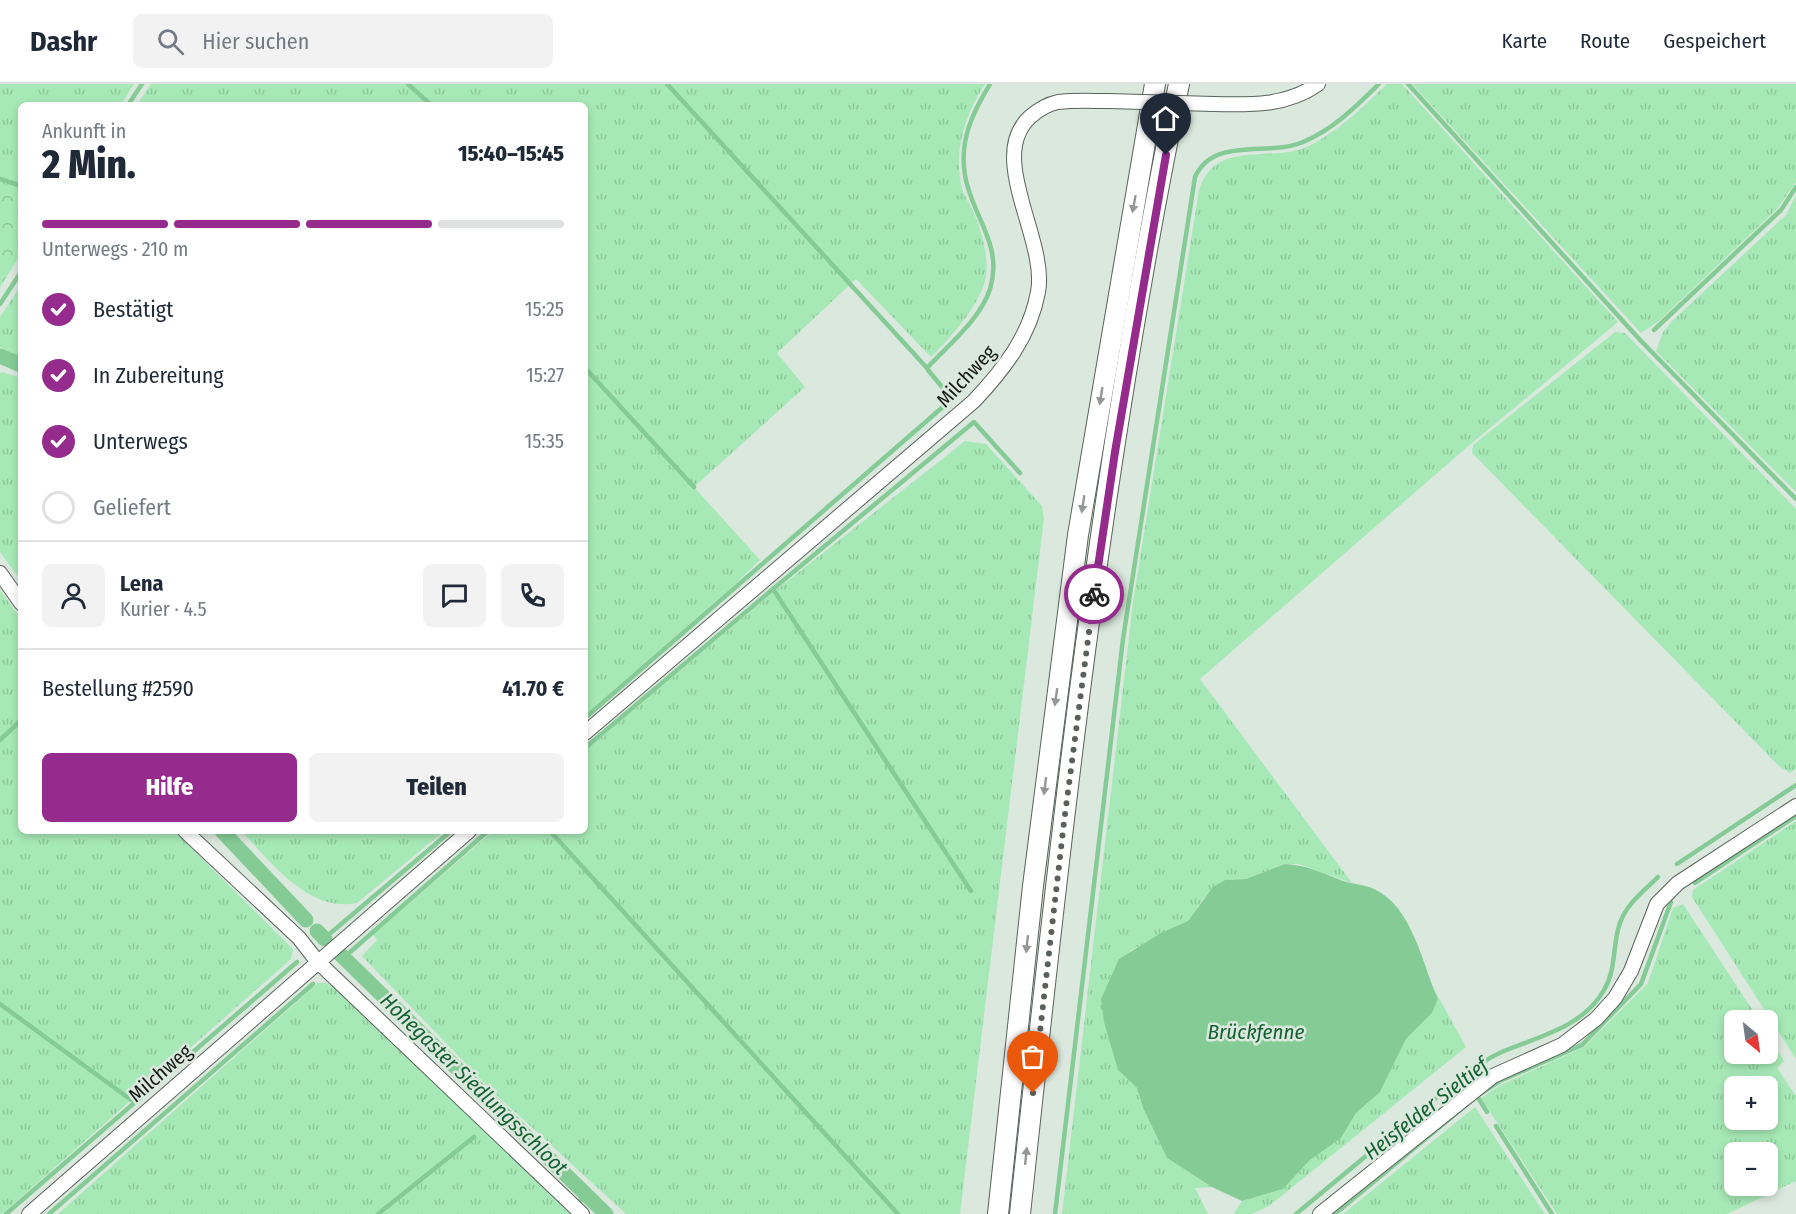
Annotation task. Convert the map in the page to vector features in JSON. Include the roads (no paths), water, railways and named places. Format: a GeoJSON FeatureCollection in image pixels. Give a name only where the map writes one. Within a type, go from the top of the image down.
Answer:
{"type":"FeatureCollection","features":[{"type":"Feature","properties":{"kind":"highway"},"geometry":{"type":"LineString","coordinates":[[998,1214],[1035,875],[1077,547],[1155,84]]}},
{"type":"Feature","properties":{"kind":"highway"},"geometry":{"type":"LineString","coordinates":[[1020,1214],[1063,833],[1105,514],[1137,315],[1179,84]]}},
{"type":"Feature","properties":{"kind":"street","name":"Milchweg"},"geometry":{"type":"LineString","coordinates":[[588,730],[974,401],[1003,370],[1025,333],[1039,291],[1037,253],[1014,166],[1015,144],[1021,125],[1038,110],[1057,102],[1251,105],[1300,96],[1318,84]]}},
{"type":"Feature","properties":{"kind":"street"},"geometry":{"type":"LineString","coordinates":[[0,573],[18,599]]}},
{"type":"Feature","properties":{"kind":"street"},"geometry":{"type":"LineString","coordinates":[[1320,1214],[1493,1076],[1562,1045],[1596,1019],[1615,998],[1630,971],[1657,904],[1678,883],[1796,806]]}},
{"type":"Feature","properties":{"kind":"street"},"geometry":{"type":"LineString","coordinates":[[188,834],[299,938],[317,961],[502,1140],[582,1214]]}},
{"type":"Feature","properties":{"kind":"street","name":"Milchweg"},"geometry":{"type":"LineString","coordinates":[[29,1214],[465,834]]}},
{"type":"Feature","properties":{"kind":"water","name":"Brückfenne"},"geometry":{"type":"Polygon","coordinates":[[[1285,864],[1306,867],[1342,881],[1370,887],[1387,897],[1407,922],[1415,938],[1438,999],[1432,1013],[1406,1039],[1380,1092],[1356,1113],[1341,1138],[1310,1160],[1283,1189],[1242,1201],[1212,1187],[1167,1158],[1143,1108],[1137,1088],[1118,1070],[1104,1022],[1101,999],[1119,959],[1161,933],[1188,921],[1213,887],[1225,880],[1246,879],[1285,864]]]}},
{"type":"Feature","properties":{"kind":"waterway","name":"Hohegaster Siedlungsschloot"},"geometry":{"type":"LineString","coordinates":[[130,102],[142,84]]}},
{"type":"Feature","properties":{"kind":"waterway"},"geometry":{"type":"LineString","coordinates":[[408,84],[428,102]]}},
{"type":"Feature","properties":{"kind":"waterway"},"geometry":{"type":"LineString","coordinates":[[667,84],[927,368],[971,322],[990,289],[993,258],[985,230],[968,190],[964,162],[969,127],[990,84]]}},
{"type":"Feature","properties":{"kind":"waterway"},"geometry":{"type":"LineString","coordinates":[[1055,1214],[1123,639],[1195,177],[1203,164],[1215,156],[1228,152],[1289,146],[1314,137],[1344,117],[1379,84]]}},
{"type":"Feature","properties":{"kind":"waterway"},"geometry":{"type":"LineString","coordinates":[[1408,84],[1641,341],[1796,499]]}},
{"type":"Feature","properties":{"kind":"waterway"},"geometry":{"type":"LineString","coordinates":[[0,179],[18,185]]}},
{"type":"Feature","properties":{"kind":"waterway"},"geometry":{"type":"LineString","coordinates":[[1654,330],[1781,210],[1796,187]]}},
{"type":"Feature","properties":{"kind":"waterway","name":"Hohegaster Siedlungsschloot"},"geometry":{"type":"LineString","coordinates":[[0,304],[18,277]]}},
{"type":"Feature","properties":{"kind":"waterway","name":"Hohegaster Siedlungsschloot"},"geometry":{"type":"LineString","coordinates":[[0,356],[18,364]]}},
{"type":"Feature","properties":{"kind":"waterway"},"geometry":{"type":"LineString","coordinates":[[588,715],[952,399],[928,370]]}},
{"type":"Feature","properties":{"kind":"waterway"},"geometry":{"type":"LineString","coordinates":[[588,371],[694,487]]}},
{"type":"Feature","properties":{"kind":"waterway"},"geometry":{"type":"LineString","coordinates":[[971,891],[773,589],[974,422],[1020,473]]}},
{"type":"Feature","properties":{"kind":"waterway"},"geometry":{"type":"LineString","coordinates":[[588,745],[773,589]]}},
{"type":"Feature","properties":{"kind":"waterway"},"geometry":{"type":"LineString","coordinates":[[0,740],[18,723]]}},
{"type":"Feature","properties":{"kind":"waterway","name":"Heisfelder Sieltief"},"geometry":{"type":"LineString","coordinates":[[1677,864],[1796,785]]}},
{"type":"Feature","properties":{"kind":"waterway"},"geometry":{"type":"LineString","coordinates":[[1695,883],[1796,816]]}},
{"type":"Feature","properties":{"kind":"waterway","name":"Hohegaster Siedlungsschloot"},"geometry":{"type":"LineString","coordinates":[[225,834],[306,920]]}},
{"type":"Feature","properties":{"kind":"waterway"},"geometry":{"type":"LineString","coordinates":[[320,942],[447,834]]}},
{"type":"Feature","properties":{"kind":"waterway"},"geometry":{"type":"LineString","coordinates":[[340,961],[485,834]]}},
{"type":"Feature","properties":{"kind":"waterway"},"geometry":{"type":"LineString","coordinates":[[553,834],[898,1214]]}},
{"type":"Feature","properties":{"kind":"waterway","name":"Heisfelder Sieltief"},"geometry":{"type":"LineString","coordinates":[[1296,1214],[1471,1069],[1500,1053],[1560,1029],[1585,1013],[1595,1003],[1608,982],[1623,916],[1636,898],[1658,877]]}},
{"type":"Feature","properties":{"kind":"waterway"},"geometry":{"type":"LineString","coordinates":[[1335,1214],[1477,1096],[1500,1081],[1582,1045],[1641,984],[1671,902]]}},
{"type":"Feature","properties":{"kind":"waterway","name":"Hohegaster Siedlungsschloot"},"geometry":{"type":"LineString","coordinates":[[317,931],[325,939]]}},
{"type":"Feature","properties":{"kind":"waterway","name":"Hohegaster Siedlungsschloot"},"geometry":{"type":"LineString","coordinates":[[341,955],[606,1214]]}},
{"type":"Feature","properties":{"kind":"waterway"},"geometry":{"type":"LineString","coordinates":[[6,1214],[297,962]]}},
{"type":"Feature","properties":{"kind":"waterway"},"geometry":{"type":"LineString","coordinates":[[49,1214],[313,984]]}},
{"type":"Feature","properties":{"kind":"waterway"},"geometry":{"type":"LineString","coordinates":[[0,1004],[134,1102]]}},
{"type":"Feature","properties":{"kind":"waterway"},"geometry":{"type":"LineString","coordinates":[[1477,1096],[1487,1112]]}},
{"type":"Feature","properties":{"kind":"waterway"},"geometry":{"type":"LineString","coordinates":[[1496,1126],[1552,1214]]}},
{"type":"Feature","properties":{"kind":"waterway"},"geometry":{"type":"LineString","coordinates":[[378,1214],[474,1137]]}},
{"type":"Feature","properties":{"kind":"waterway"},"geometry":{"type":"LineString","coordinates":[[578,1202],[586,1196]]}}]}
